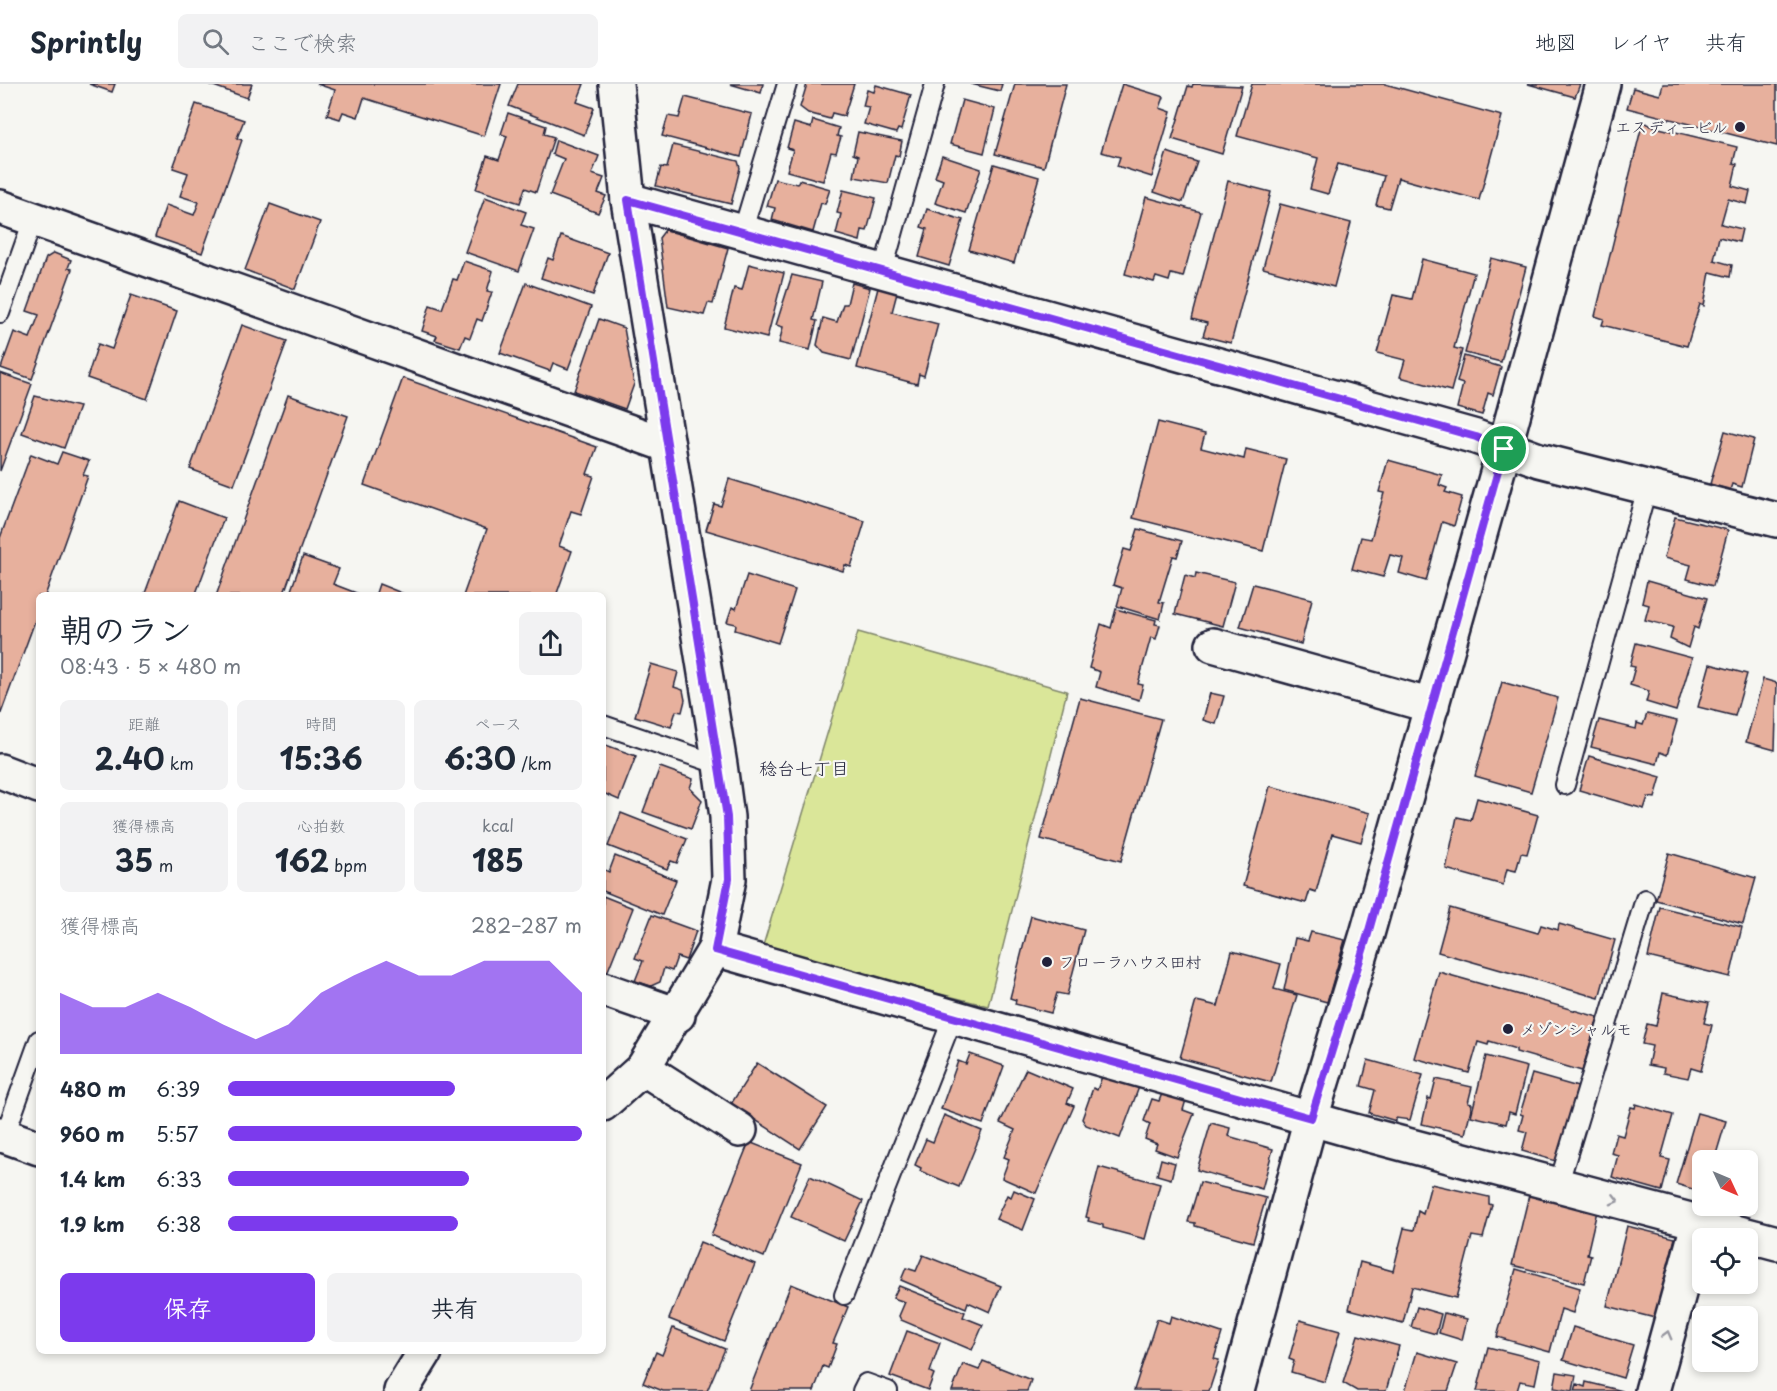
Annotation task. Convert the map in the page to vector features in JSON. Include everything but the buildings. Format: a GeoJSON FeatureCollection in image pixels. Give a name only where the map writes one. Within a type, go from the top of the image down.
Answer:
{"type":"FeatureCollection","features":[{"type":"Feature","properties":{"kind":"street"},"geometry":{"type":"LineString","coordinates":[[606,1101],[643,1068],[678,1016],[715,950],[729,879],[727,817],[720,765],[628,200],[616,84]]}},
{"type":"Feature","properties":{"kind":"street"},"geometry":{"type":"LineString","coordinates":[[1238,1391],[1311,1118],[1368,934],[1504,449],[1602,84]]}},
{"type":"Feature","properties":{"kind":"street"},"geometry":{"type":"LineString","coordinates":[[628,200],[1476,437],[1504,449],[1777,520]]}},
{"type":"Feature","properties":{"kind":"street"},"geometry":{"type":"LineString","coordinates":[[0,207],[667,445]]}},
{"type":"Feature","properties":{"kind":"street"},"geometry":{"type":"LineString","coordinates":[[1213,645],[1432,706]]}},
{"type":"Feature","properties":{"kind":"street"},"geometry":{"type":"LineString","coordinates":[[0,771],[36,785]]}},
{"type":"Feature","properties":{"kind":"street"},"geometry":{"type":"LineString","coordinates":[[715,950],[1311,1118],[1777,1243]]}},
{"type":"Feature","properties":{"kind":"street"},"geometry":{"type":"LineString","coordinates":[[606,990],[678,1016]]}},
{"type":"Feature","properties":{"kind":"street"},"geometry":{"type":"LineString","coordinates":[[643,1068],[740,1130]]}},
{"type":"Feature","properties":{"kind":"street"},"geometry":{"type":"LineString","coordinates":[[1,1139],[36,1147]]}},
{"type":"Feature","properties":{"kind":"street"},"geometry":{"type":"LineString","coordinates":[[1652,1391],[1699,1221]]}},
{"type":"Feature","properties":{"kind":"street"},"geometry":{"type":"LineString","coordinates":[[401,1391],[424,1354]]}},
{"type":"Feature","properties":{"kind":"lane"},"geometry":{"type":"LineString","coordinates":[[742,232],[787,84]]}},
{"type":"Feature","properties":{"kind":"lane"},"geometry":{"type":"LineString","coordinates":[[883,270],[935,84]]}},
{"type":"Feature","properties":{"kind":"lane"},"geometry":{"type":"LineString","coordinates":[[0,313],[33,220]]}},
{"type":"Feature","properties":{"kind":"lane"},"geometry":{"type":"LineString","coordinates":[[1565,785],[1647,488]]}},
{"type":"Feature","properties":{"kind":"lane"},"geometry":{"type":"LineString","coordinates":[[606,726],[720,765]]}},
{"type":"Feature","properties":{"kind":"lane"},"geometry":{"type":"LineString","coordinates":[[1558,1186],[1645,898]]}},
{"type":"Feature","properties":{"kind":"lane"},"geometry":{"type":"LineString","coordinates":[[844,1296],[954,1016]]}},
{"type":"Feature","properties":{"kind":"lane"},"geometry":{"type":"LineString","coordinates":[[1,1139],[36,1048]]}},
{"type":"Feature","properties":{"kind":"lane"},"geometry":{"type":"LineString","coordinates":[[862,1391],[866,1383],[888,1391]]}},
{"type":"Feature","properties":{"kind":"green space"},"geometry":{"type":"Polygon","coordinates":[[[858,632],[1067,691],[988,1006],[762,949],[858,632]]]}},
{"type":"Feature","properties":{"kind":"place","name":"エスディービル"},"geometry":{"type":"Point","coordinates":[1740,127]}},
{"type":"Feature","properties":{"kind":"place","name":"フローラハウス田村"},"geometry":{"type":"Point","coordinates":[1047,962]}},
{"type":"Feature","properties":{"kind":"place","name":"メゾンシャルモ"},"geometry":{"type":"Point","coordinates":[1508,1029]}},
{"type":"Feature","properties":{"kind":"district","name":"稔台七丁目"},"geometry":{"type":"Point","coordinates":[804,769]}},
{"type":"Feature","properties":{"kind":"route"},"geometry":{"type":"LineString","coordinates":[[628,200],[1476,437],[1504,449],[1368,934],[1311,1118],[715,950],[729,879],[727,817],[628,200]]}}]}
